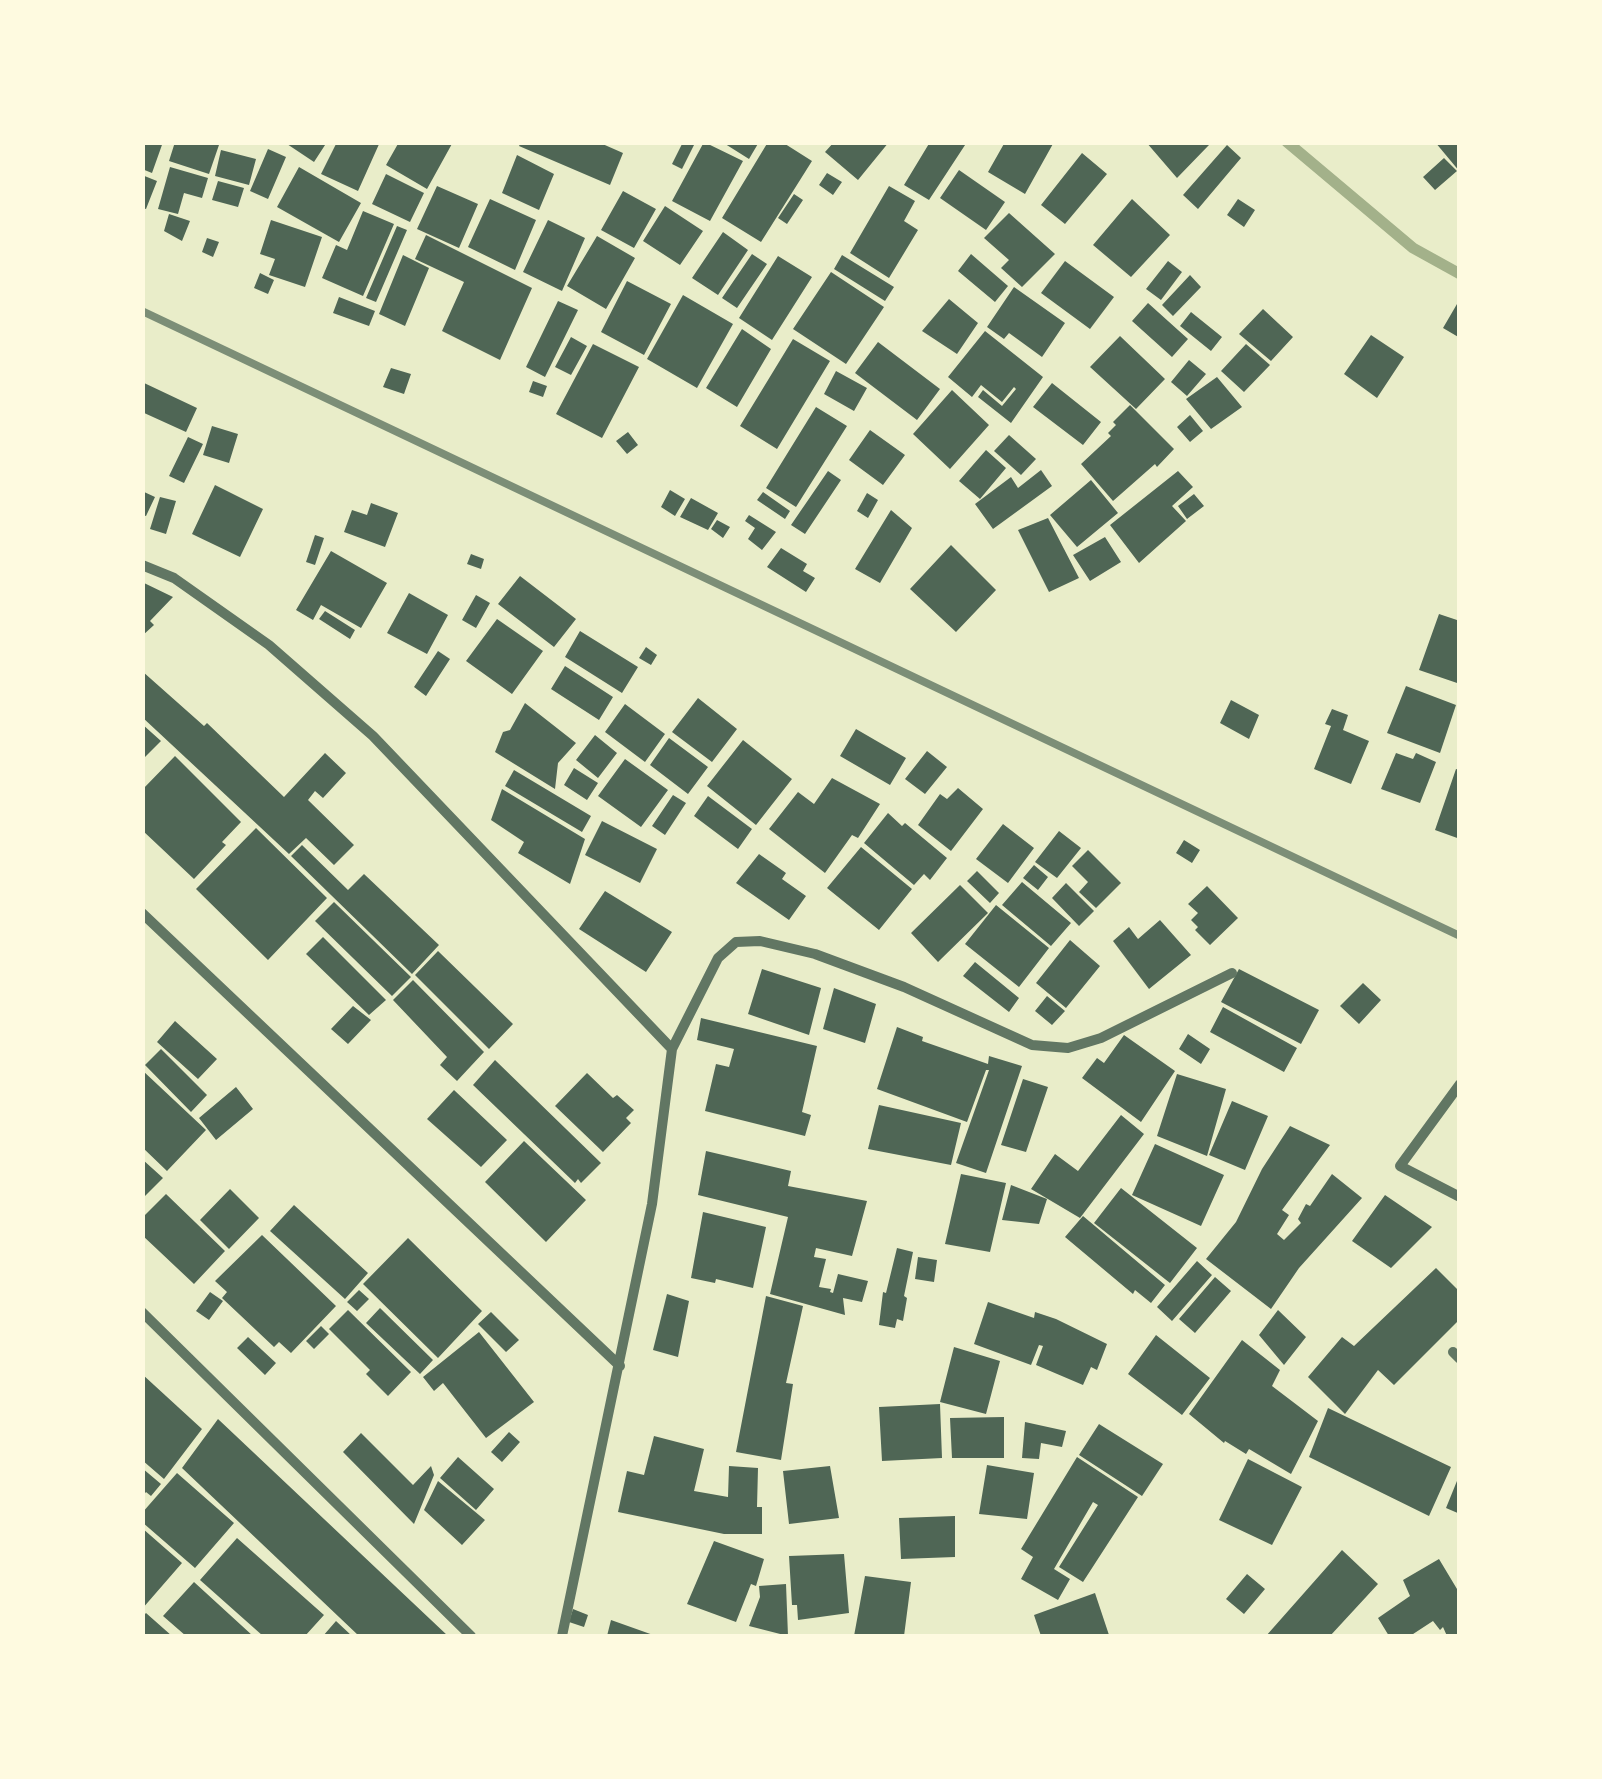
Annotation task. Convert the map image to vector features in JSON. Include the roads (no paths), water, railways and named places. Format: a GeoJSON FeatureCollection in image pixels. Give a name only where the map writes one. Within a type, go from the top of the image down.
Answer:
{"type":"FeatureCollection","features":[{"type":"Feature","properties":{"kind":"street"},"geometry":{"type":"LineString","coordinates":[[142,565],[174,578],[269,645],[373,736],[672,1048]]}},
{"type":"Feature","properties":{"kind":"street"},"geometry":{"type":"LineString","coordinates":[[142,913],[620,1366]]}},
{"type":"Feature","properties":{"kind":"street"},"geometry":{"type":"LineString","coordinates":[[562,1636],[652,1204],[672,1048],[718,958],[736,942],[760,941],[815,954],[904,987],[1032,1044],[1068,1048],[1101,1038],[1232,972]]}},
{"type":"Feature","properties":{"kind":"street"},"geometry":{"type":"LineString","coordinates":[[1460,1084],[1400,1166],[1460,1197]]}},
{"type":"Feature","properties":{"kind":"street"},"geometry":{"type":"LineString","coordinates":[[142,1312],[471,1636]]}},
{"type":"Feature","properties":{"kind":"waterway"},"geometry":{"type":"LineString","coordinates":[[1287,142],[1413,248],[1460,274]]}},
{"type":"Feature","properties":{"kind":"railway"},"geometry":{"type":"LineString","coordinates":[[142,311],[1460,936]]}}]}
